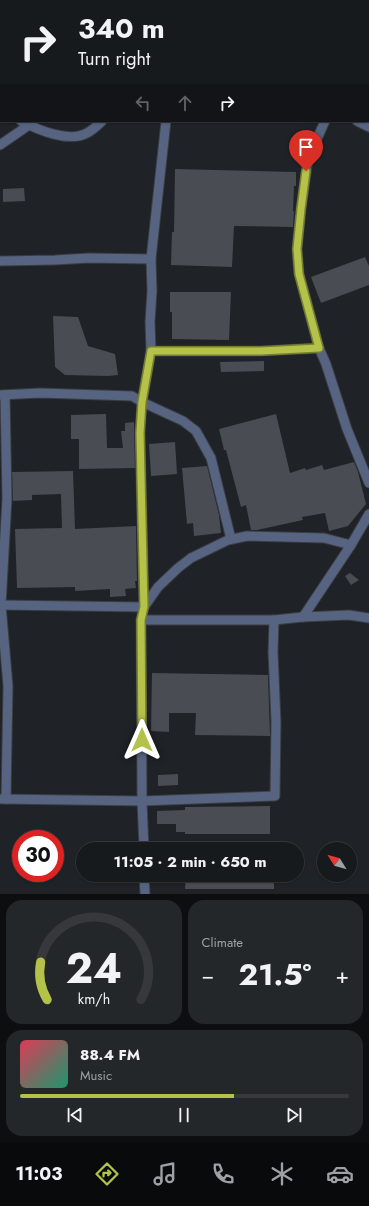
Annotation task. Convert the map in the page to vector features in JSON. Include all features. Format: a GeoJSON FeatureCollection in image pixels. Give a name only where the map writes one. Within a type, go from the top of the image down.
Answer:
{"type":"FeatureCollection","features":[{"type":"Feature","properties":{"kind":"street"},"geometry":{"type":"LineString","coordinates":[[0,145],[25,123],[60,136],[80,136],[88,133],[101,122]]}},
{"type":"Feature","properties":{"kind":"street"},"geometry":{"type":"LineString","coordinates":[[144,842],[142,801],[141,620],[144,607],[140,433],[142,402],[151,351],[151,259],[166,122]]}},
{"type":"Feature","properties":{"kind":"street"},"geometry":{"type":"LineString","coordinates":[[325,122],[308,159],[297,249],[299,274],[319,348],[326,364],[347,429],[369,483]]}},
{"type":"Feature","properties":{"kind":"street"},"geometry":{"type":"LineString","coordinates":[[359,122],[369,127]]}},
{"type":"Feature","properties":{"kind":"street"},"geometry":{"type":"LineString","coordinates":[[0,261],[89,258],[151,259]]}},
{"type":"Feature","properties":{"kind":"street"},"geometry":{"type":"LineString","coordinates":[[151,351],[261,351],[319,348]]}},
{"type":"Feature","properties":{"kind":"street"},"geometry":{"type":"LineString","coordinates":[[231,539],[211,458],[196,431],[183,421],[132,396],[40,393],[3,395],[7,499],[0,605],[8,686],[3,799],[142,801],[275,796],[276,722],[273,652],[274,620]]}},
{"type":"Feature","properties":{"kind":"street"},"geometry":{"type":"LineString","coordinates":[[303,617],[351,546],[369,514]]}},
{"type":"Feature","properties":{"kind":"street"},"geometry":{"type":"LineString","coordinates":[[144,607],[158,588],[178,568],[191,558],[231,539],[247,536],[324,538],[351,546]]}},
{"type":"Feature","properties":{"kind":"street"},"geometry":{"type":"LineString","coordinates":[[0,605],[144,607]]}},
{"type":"Feature","properties":{"kind":"street"},"geometry":{"type":"LineString","coordinates":[[141,620],[274,620],[303,617],[349,616],[369,618]]}},
{"type":"Feature","properties":{"kind":"street"},"geometry":{"type":"LineString","coordinates":[[144,882],[145,894]]}},
{"type":"Feature","properties":{"kind":"building"},"geometry":{"type":"Polygon","coordinates":[[[175,169],[296,172],[296,186],[294,186],[293,227],[234,226],[232,267],[171,265],[172,232],[174,232],[175,169]]]}},
{"type":"Feature","properties":{"kind":"building"},"geometry":{"type":"Polygon","coordinates":[[[24,188],[25,201],[3,202],[3,189],[24,188]]]}},
{"type":"Feature","properties":{"kind":"building"},"geometry":{"type":"Polygon","coordinates":[[[365,257],[369,266],[369,285],[321,303],[311,277],[365,257]]]}},
{"type":"Feature","properties":{"kind":"building"},"geometry":{"type":"Polygon","coordinates":[[[170,292],[231,292],[229,340],[172,339],[170,292]]]}},
{"type":"Feature","properties":{"kind":"building"},"geometry":{"type":"Polygon","coordinates":[[[53,316],[78,317],[88,346],[115,354],[118,375],[65,375],[55,367],[53,316]]]}},
{"type":"Feature","properties":{"kind":"building"},"geometry":{"type":"Polygon","coordinates":[[[264,361],[264,371],[221,372],[220,362],[264,361]]]}},
{"type":"Feature","properties":{"kind":"building"},"geometry":{"type":"Polygon","coordinates":[[[106,414],[107,448],[123,448],[121,431],[125,431],[125,423],[134,422],[135,468],[79,469],[79,439],[71,439],[71,415],[106,414]]]}},
{"type":"Feature","properties":{"kind":"building"},"geometry":{"type":"Polygon","coordinates":[[[276,414],[290,473],[305,468],[306,470],[322,465],[324,470],[354,462],[366,504],[348,526],[329,531],[325,513],[302,517],[303,520],[251,530],[246,505],[241,507],[219,429],[276,414]]]}},
{"type":"Feature","properties":{"kind":"building"},"geometry":{"type":"Polygon","coordinates":[[[175,442],[177,474],[151,476],[149,444],[175,442]]]}},
{"type":"Feature","properties":{"kind":"building"},"geometry":{"type":"Polygon","coordinates":[[[207,466],[219,515],[221,533],[194,536],[193,523],[187,524],[182,468],[207,466]]]}},
{"type":"Feature","properties":{"kind":"building"},"geometry":{"type":"Polygon","coordinates":[[[73,471],[75,529],[136,526],[136,588],[125,589],[126,596],[110,597],[110,589],[75,591],[75,587],[17,588],[15,529],[62,528],[61,494],[32,495],[32,500],[13,501],[12,472],[73,471]]]}},
{"type":"Feature","properties":{"kind":"building"},"geometry":{"type":"Polygon","coordinates":[[[350,573],[359,580],[351,585],[345,576],[350,573]]]}},
{"type":"Feature","properties":{"kind":"building"},"geometry":{"type":"Polygon","coordinates":[[[152,673],[268,675],[270,736],[195,735],[196,713],[169,713],[169,732],[151,731],[152,673]]]}},
{"type":"Feature","properties":{"kind":"building"},"geometry":{"type":"Polygon","coordinates":[[[178,774],[178,785],[158,786],[158,775],[178,774]]]}},
{"type":"Feature","properties":{"kind":"building"},"geometry":{"type":"Polygon","coordinates":[[[270,806],[270,834],[185,834],[185,832],[176,832],[176,824],[157,824],[157,811],[185,810],[185,807],[270,806]]]}},
{"type":"Feature","properties":{"kind":"building"},"geometry":{"type":"Polygon","coordinates":[[[186,882],[274,882],[274,889],[185,889],[186,882]]]}},
{"type":"Feature","properties":{"kind":"route"},"geometry":{"type":"LineString","coordinates":[[142,740],[141,620],[144,607],[140,433],[142,402],[151,351],[261,351],[319,348],[299,274],[297,249],[306,171]]}}]}
